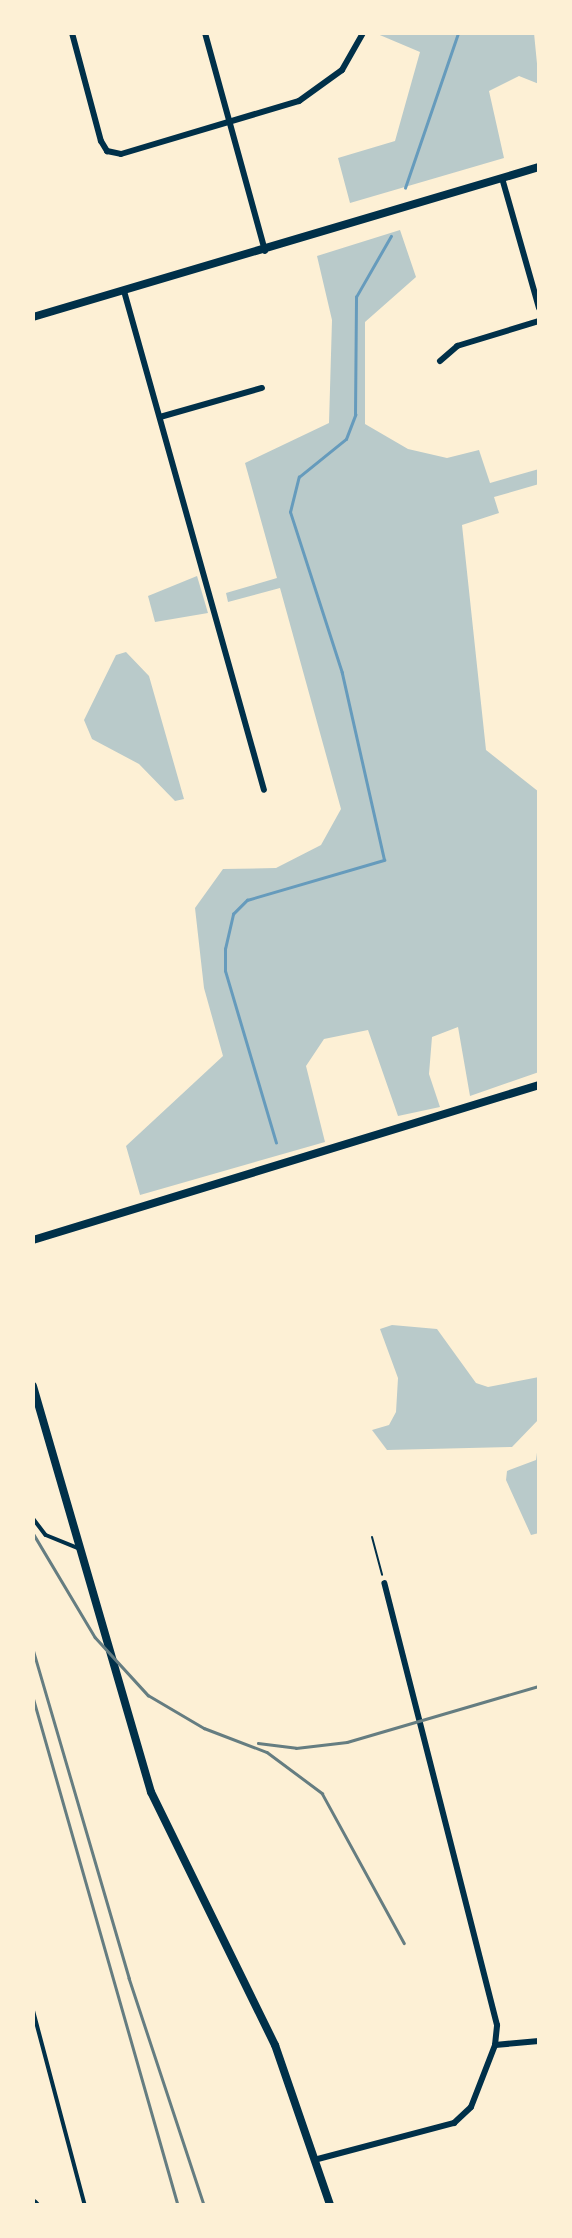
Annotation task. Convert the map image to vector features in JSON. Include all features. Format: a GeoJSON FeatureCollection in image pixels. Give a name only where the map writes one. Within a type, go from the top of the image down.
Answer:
{"type":"FeatureCollection","features":[{"type":"Feature","properties":{"kind":"street"},"geometry":{"type":"LineString","coordinates":[[72,33],[107,151],[121,154],[229,121],[322,88],[342,70],[363,33]]}},
{"type":"Feature","properties":{"kind":"street"},"geometry":{"type":"LineString","coordinates":[[205,33],[265,251]]}},
{"type":"Feature","properties":{"kind":"street"},"geometry":{"type":"LineString","coordinates":[[33,317],[265,251],[539,167]]}},
{"type":"Feature","properties":{"kind":"street"},"geometry":{"type":"LineString","coordinates":[[502,178],[539,308]]}},
{"type":"Feature","properties":{"kind":"street"},"geometry":{"type":"LineString","coordinates":[[124,291],[264,790]]}},
{"type":"Feature","properties":{"kind":"street"},"geometry":{"type":"LineString","coordinates":[[440,361],[457,346],[539,321]]}},
{"type":"Feature","properties":{"kind":"street"},"geometry":{"type":"LineString","coordinates":[[160,417],[262,388]]}},
{"type":"Feature","properties":{"kind":"street"},"geometry":{"type":"LineString","coordinates":[[33,1240],[539,1085]]}},
{"type":"Feature","properties":{"kind":"street"},"geometry":{"type":"LineString","coordinates":[[33,1386],[152,1792],[275,2045],[330,2205]]}},
{"type":"Feature","properties":{"kind":"street"},"geometry":{"type":"LineString","coordinates":[[314,2160],[454,2123],[471,2107],[495,2046],[497,2025],[384,1583]]}},
{"type":"Feature","properties":{"kind":"street"},"geometry":{"type":"LineString","coordinates":[[495,2046],[539,2041]]}},
{"type":"Feature","properties":{"kind":"lane"},"geometry":{"type":"LineString","coordinates":[[33,1518],[46,1535],[79,1548]]}},
{"type":"Feature","properties":{"kind":"lane"},"geometry":{"type":"LineString","coordinates":[[33,2009],[85,2205]]}},
{"type":"Feature","properties":{"kind":"path"},"geometry":{"type":"LineString","coordinates":[[372,1537],[384,1583]]}},
{"type":"Feature","properties":{"kind":"shaded area"},"geometry":{"type":"Polygon","coordinates":[[[375,33],[534,33],[539,84],[519,76],[489,91],[504,158],[350,203],[338,158],[395,141],[420,52],[375,33]]]}},
{"type":"Feature","properties":{"kind":"shaded area"},"geometry":{"type":"Polygon","coordinates":[[[400,230],[416,277],[365,322],[365,424],[408,449],[447,458],[479,450],[490,483],[539,469],[539,484],[494,497],[499,513],[462,525],[486,750],[539,792],[539,1072],[470,1096],[458,1027],[432,1037],[429,1074],[440,1107],[398,1116],[368,1030],[324,1039],[306,1066],[325,1142],[140,1195],[126,1146],[223,1056],[204,988],[195,908],[223,869],[276,868],[321,845],[341,809],[280,588],[228,602],[226,593],[277,578],[245,463],[329,423],[332,320],[317,256],[400,230]]]}},
{"type":"Feature","properties":{"kind":"shaded area"},"geometry":{"type":"Polygon","coordinates":[[[197,576],[208,613],[155,622],[148,596],[197,576]]]}},
{"type":"Feature","properties":{"kind":"shaded area"},"geometry":{"type":"Polygon","coordinates":[[[126,652],[149,676],[184,799],[175,801],[139,764],[92,739],[84,720],[116,655],[126,652]]]}},
{"type":"Feature","properties":{"kind":"shaded area"},"geometry":{"type":"Polygon","coordinates":[[[392,1325],[437,1329],[476,1383],[488,1387],[539,1377],[539,1419],[512,1447],[387,1450],[372,1430],[389,1425],[396,1412],[398,1378],[380,1329],[392,1325]]]}},
{"type":"Feature","properties":{"kind":"shaded area"},"geometry":{"type":"Polygon","coordinates":[[[539,1438],[539,1533],[531,1535],[506,1480],[507,1471],[536,1460],[539,1438]]]}},
{"type":"Feature","properties":{"kind":"waterway"},"geometry":{"type":"LineString","coordinates":[[405,188],[458,33]]}},
{"type":"Feature","properties":{"kind":"waterway"},"geometry":{"type":"LineString","coordinates":[[276,1143],[225,971],[225,949],[233,914],[247,900],[384,860],[342,673],[290,512],[299,477],[346,439],[355,415],[356,297],[391,236]]}},
{"type":"Feature","properties":{"kind":"railway"},"geometry":{"type":"LineString","coordinates":[[33,1533],[95,1637],[148,1695],[204,1728],[267,1752],[322,1793],[404,1943]]}},
{"type":"Feature","properties":{"kind":"railway"},"geometry":{"type":"LineString","coordinates":[[33,1649],[129,1978],[204,2205]]}},
{"type":"Feature","properties":{"kind":"railway"},"geometry":{"type":"LineString","coordinates":[[258,1743],[296,1748],[347,1742],[539,1686]]}},
{"type":"Feature","properties":{"kind":"railway"},"geometry":{"type":"LineString","coordinates":[[33,1697],[178,2205]]}}]}
